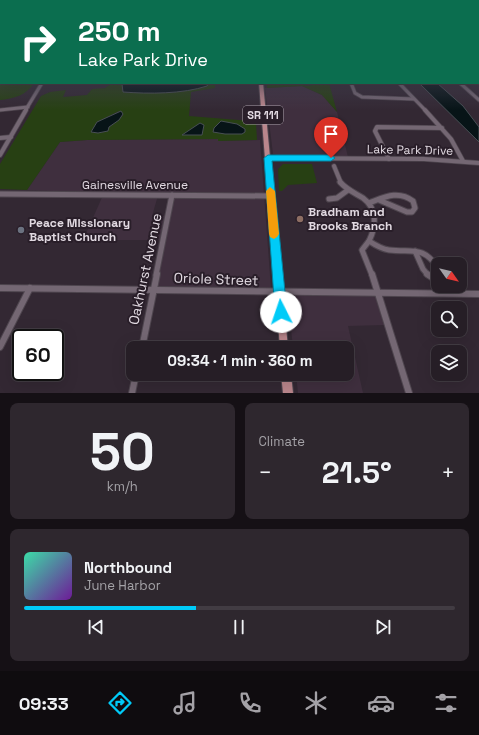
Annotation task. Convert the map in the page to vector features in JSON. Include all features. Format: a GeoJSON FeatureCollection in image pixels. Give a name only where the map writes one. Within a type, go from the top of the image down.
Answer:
{"type":"FeatureCollection","features":[{"type":"Feature","properties":{"kind":"main road","name":"SR 111"},"geometry":{"type":"LineString","coordinates":[[261,84],[283,341]]}},
{"type":"Feature","properties":{"kind":"main road"},"geometry":{"type":"LineString","coordinates":[[287,381],[288,393]]}},
{"type":"Feature","properties":{"kind":"street"},"geometry":{"type":"LineString","coordinates":[[0,155],[41,84]]}},
{"type":"Feature","properties":{"kind":"street"},"geometry":{"type":"LineString","coordinates":[[351,84],[355,93],[359,96],[414,99]]}},
{"type":"Feature","properties":{"kind":"street"},"geometry":{"type":"LineString","coordinates":[[401,84],[451,139],[463,161]]}},
{"type":"Feature","properties":{"kind":"street"},"geometry":{"type":"LineString","coordinates":[[461,84],[479,100]]}},
{"type":"Feature","properties":{"kind":"street"},"geometry":{"type":"LineString","coordinates":[[0,110],[28,107]]}},
{"type":"Feature","properties":{"kind":"street"},"geometry":{"type":"LineString","coordinates":[[389,159],[375,131],[377,127],[442,128]]}},
{"type":"Feature","properties":{"kind":"street"},"geometry":{"type":"LineString","coordinates":[[0,138],[11,137]]}},
{"type":"Feature","properties":{"kind":"street","name":"Lake Park Drive"},"geometry":{"type":"LineString","coordinates":[[268,158],[444,159],[479,163]]}},
{"type":"Feature","properties":{"kind":"street"},"geometry":{"type":"LineString","coordinates":[[334,166],[338,177],[348,190],[370,203],[375,217],[374,231],[362,250],[368,262],[410,393]]}},
{"type":"Feature","properties":{"kind":"street"},"geometry":{"type":"LineString","coordinates":[[329,199],[337,198],[348,190]]}},
{"type":"Feature","properties":{"kind":"street","name":"Gainesville Avenue"},"geometry":{"type":"LineString","coordinates":[[0,194],[271,196]]}},
{"type":"Feature","properties":{"kind":"street","name":"Oakhurst Avenue"},"geometry":{"type":"LineString","coordinates":[[143,341],[172,195]]}},
{"type":"Feature","properties":{"kind":"street"},"geometry":{"type":"LineString","coordinates":[[370,203],[389,195],[402,195],[413,201],[415,208],[412,212],[407,212],[379,200]]}},
{"type":"Feature","properties":{"kind":"street"},"geometry":{"type":"LineString","coordinates":[[369,241],[379,247],[390,250],[426,253],[431,258]]}},
{"type":"Feature","properties":{"kind":"street"},"geometry":{"type":"LineString","coordinates":[[415,251],[427,275],[431,277]]}},
{"type":"Feature","properties":{"kind":"street","name":"Oriole Street"},"geometry":{"type":"LineString","coordinates":[[0,288],[154,289],[279,293],[377,292],[479,294]]}},
{"type":"Feature","properties":{"kind":"street"},"geometry":{"type":"LineString","coordinates":[[0,347],[30,288]]}},
{"type":"Feature","properties":{"kind":"street"},"geometry":{"type":"LineString","coordinates":[[132,393],[135,381]]}},
{"type":"Feature","properties":{"kind":"shaded area"},"geometry":{"type":"Polygon","coordinates":[[[122,84],[208,84],[207,86],[198,89],[177,92],[123,92],[122,84]]]}},
{"type":"Feature","properties":{"kind":"shaded area"},"geometry":{"type":"Polygon","coordinates":[[[420,84],[438,84],[463,106],[479,127],[479,142],[420,84]]]}},
{"type":"Feature","properties":{"kind":"shaded area"},"geometry":{"type":"Polygon","coordinates":[[[302,86],[322,95],[337,112],[348,157],[281,156],[273,154],[265,88],[302,86]]]}},
{"type":"Feature","properties":{"kind":"shaded area"},"geometry":{"type":"Polygon","coordinates":[[[121,111],[123,114],[119,120],[109,127],[108,131],[98,133],[91,132],[97,122],[121,111]]]}},
{"type":"Feature","properties":{"kind":"shaded area"},"geometry":{"type":"Polygon","coordinates":[[[221,121],[237,124],[245,129],[245,132],[242,134],[225,134],[213,132],[214,128],[221,121]]]}},
{"type":"Feature","properties":{"kind":"shaded area"},"geometry":{"type":"Polygon","coordinates":[[[200,123],[204,125],[202,135],[182,135],[200,123]]]}},
{"type":"Feature","properties":{"kind":"shaded area"},"geometry":{"type":"Polygon","coordinates":[[[87,140],[260,140],[271,289],[152,286],[161,240],[83,240],[104,193],[27,190],[60,142],[87,140]],[[159,192],[152,216],[166,216],[172,192],[159,192]]]}},
{"type":"Feature","properties":{"kind":"shaded area"},"geometry":{"type":"Polygon","coordinates":[[[287,289],[373,289],[384,325],[348,326],[351,341],[292,341],[287,289]]]}},
{"type":"Feature","properties":{"kind":"shaded area"},"geometry":{"type":"Polygon","coordinates":[[[354,353],[363,393],[298,393],[297,381],[354,381],[354,353]]]}},
{"type":"Feature","properties":{"kind":"green space"},"geometry":{"type":"Polygon","coordinates":[[[0,84],[33,84],[28,91],[24,93],[10,99],[0,100],[0,84]]]}},
{"type":"Feature","properties":{"kind":"green space"},"geometry":{"type":"Polygon","coordinates":[[[111,84],[207,86],[208,84],[215,84],[215,88],[191,92],[189,116],[251,121],[256,124],[257,140],[87,140],[60,142],[27,190],[0,189],[0,164],[41,96],[50,92],[66,90],[63,97],[87,95],[92,89],[105,88],[111,84]],[[119,111],[97,122],[93,133],[106,132],[123,115],[119,111]]]}},
{"type":"Feature","properties":{"kind":"green space"},"geometry":{"type":"Polygon","coordinates":[[[267,84],[304,84],[305,86],[312,84],[329,84],[337,112],[322,95],[302,86],[267,88],[267,84]]]}},
{"type":"Feature","properties":{"kind":"green space"},"geometry":{"type":"Polygon","coordinates":[[[283,164],[312,164],[317,183],[288,185],[282,191],[279,191],[278,169],[283,164]]]}},
{"type":"Feature","properties":{"kind":"slow traffic"},"geometry":{"type":"LineString","coordinates":[[270,191],[274,234]]}},
{"type":"Feature","properties":{"kind":"place","name":"Bradham and Brooks Branch"},"geometry":{"type":"Point","coordinates":[300,219]}},
{"type":"Feature","properties":{"kind":"place","name":"Peace Missionary Baptist Church"},"geometry":{"type":"Point","coordinates":[21,230]}},
{"type":"Feature","properties":{"kind":"route"},"geometry":{"type":"LineString","coordinates":[[281,312],[268,158],[331,158]]}}]}
